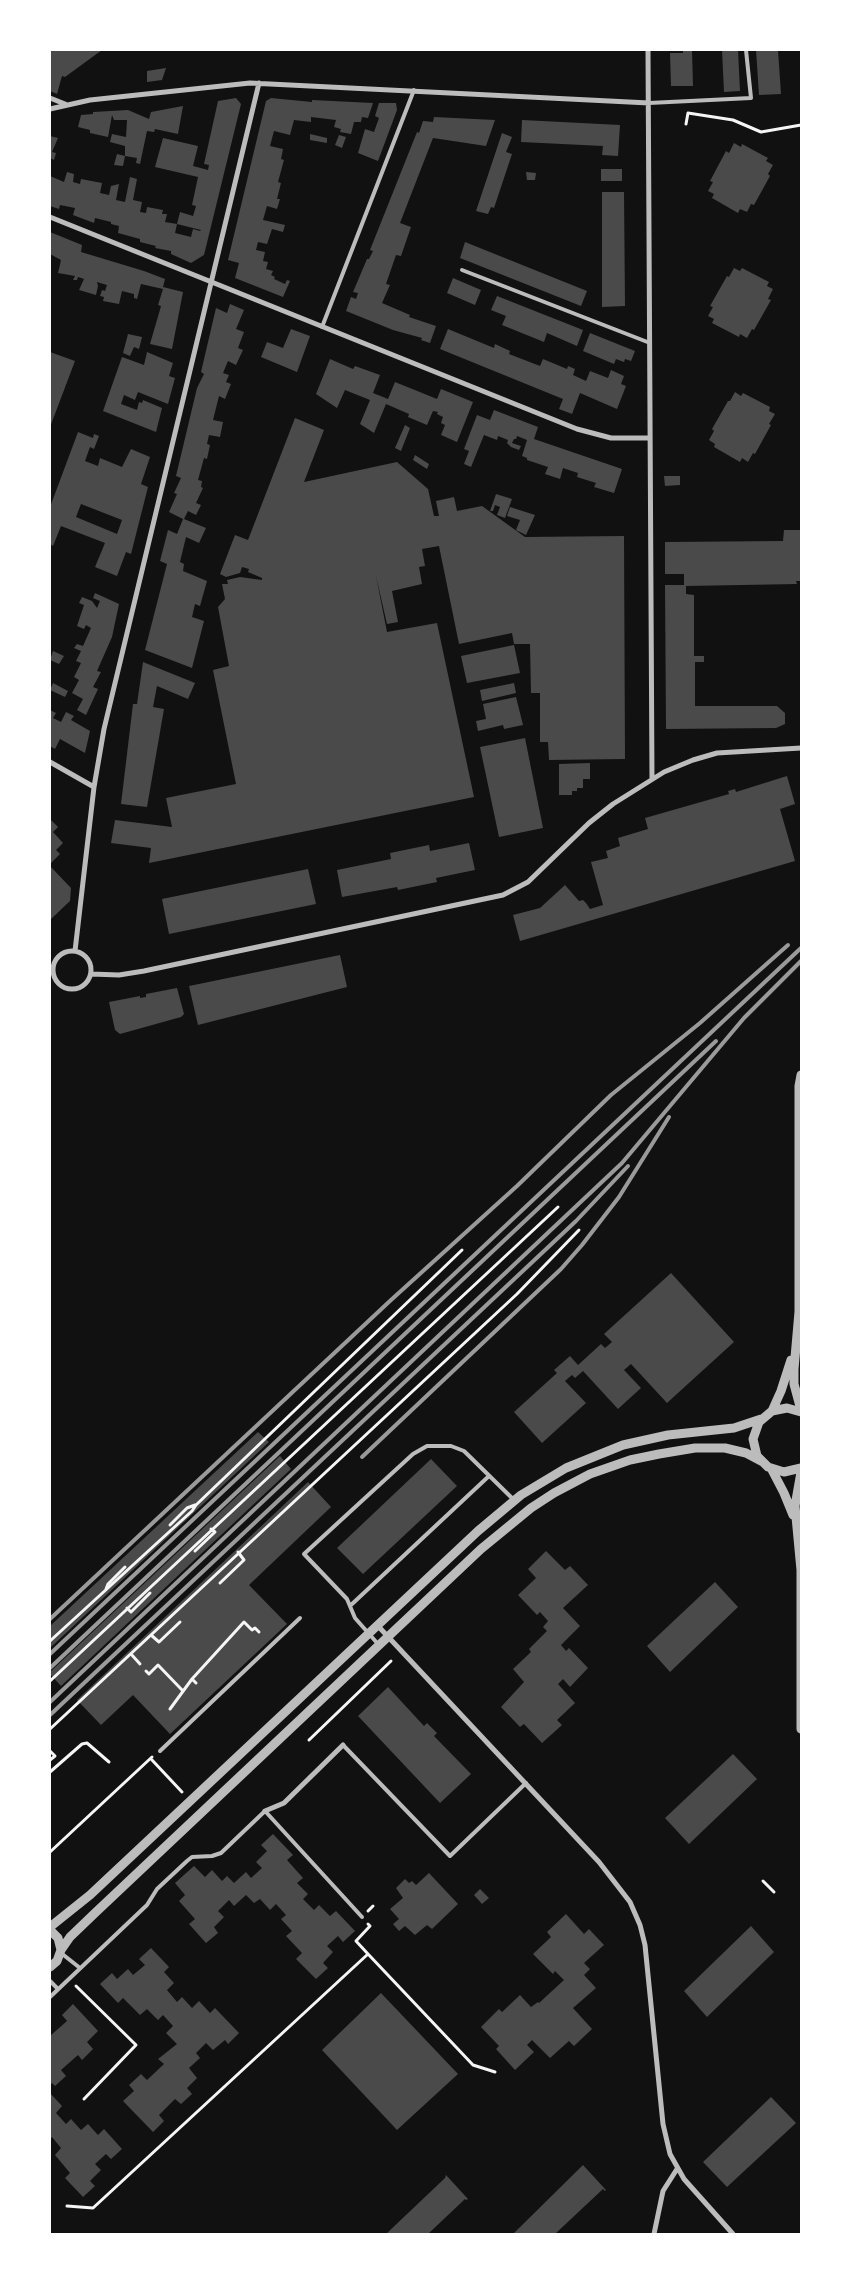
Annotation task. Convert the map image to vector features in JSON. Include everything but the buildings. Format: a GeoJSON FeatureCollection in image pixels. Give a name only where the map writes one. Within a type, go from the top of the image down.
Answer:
{"type":"FeatureCollection","features":[{"type":"Feature","properties":{"kind":"street"},"geometry":{"type":"LineString","coordinates":[[648,50],[652,779]]}},
{"type":"Feature","properties":{"kind":"street"},"geometry":{"type":"LineString","coordinates":[[50,109],[65,104],[259,83],[649,103]]}},
{"type":"Feature","properties":{"kind":"street"},"geometry":{"type":"LineString","coordinates":[[76,951],[94,786],[104,729],[259,83]]}},
{"type":"Feature","properties":{"kind":"street"},"geometry":{"type":"LineString","coordinates":[[50,98],[65,104]]}},
{"type":"Feature","properties":{"kind":"street"},"geometry":{"type":"LineString","coordinates":[[50,217],[584,431],[611,438],[650,438]]}},
{"type":"Feature","properties":{"kind":"street"},"geometry":{"type":"LineString","coordinates":[[91,974],[119,975],[144,971],[503,895],[528,882],[589,823],[613,804],[652,779],[678,766],[717,753],[801,748]]}},
{"type":"Feature","properties":{"kind":"street"},"geometry":{"type":"LineString","coordinates":[[50,762],[94,786]]}},
{"type":"Feature","properties":{"kind":"street"},"geometry":{"type":"LineString","coordinates":[[76,951],[87,958],[91,967],[91,974],[83,986],[73,989],[63,986],[53,979],[57,958],[65,952],[76,951]]}},
{"type":"Feature","properties":{"kind":"street"},"geometry":{"type":"LineString","coordinates":[[61,1951],[60,1940],[50,1928],[111,1875],[478,1531],[514,1500],[566,1468],[623,1445],[668,1435],[734,1428],[761,1419],[772,1411],[787,1408],[801,1411],[794,1384],[799,1302],[799,1086],[801,1075]]}},
{"type":"Feature","properties":{"kind":"street"},"geometry":{"type":"LineString","coordinates":[[772,1411],[783,1385],[795,1345]]}},
{"type":"Feature","properties":{"kind":"street"},"geometry":{"type":"LineString","coordinates":[[761,1419],[753,1438],[755,1450],[761,1461]]}},
{"type":"Feature","properties":{"kind":"street"},"geometry":{"type":"LineString","coordinates":[[50,1967],[57,1961],[70,1937],[89,1918],[511,1523],[547,1497],[577,1481],[630,1460],[695,1448],[731,1449],[761,1461],[771,1468],[784,1472],[801,1470],[796,1495],[796,1528],[800,1564],[801,1729]]}},
{"type":"Feature","properties":{"kind":"street"},"geometry":{"type":"LineString","coordinates":[[771,1468],[784,1492],[796,1528]]}},
{"type":"Feature","properties":{"kind":"street"},"geometry":{"type":"LineString","coordinates":[[378,1626],[600,1862],[620,1886],[640,1925],[646,1959],[663,2124],[670,2154],[677,2169],[733,2234]]}},
{"type":"Feature","properties":{"kind":"street"},"geometry":{"type":"LineString","coordinates":[[265,1811],[284,1803],[343,1745]]}},
{"type":"Feature","properties":{"kind":"street"},"geometry":{"type":"LineString","coordinates":[[654,2234],[663,2191],[677,2169]]}},
{"type":"Feature","properties":{"kind":"lane"},"geometry":{"type":"LineString","coordinates":[[649,103],[751,98],[746,50]]}},
{"type":"Feature","properties":{"kind":"lane"},"geometry":{"type":"LineString","coordinates":[[322,327],[414,90]]}},
{"type":"Feature","properties":{"kind":"lane"},"geometry":{"type":"LineString","coordinates":[[462,270],[650,344]]}},
{"type":"Feature","properties":{"kind":"lane"},"geometry":{"type":"LineString","coordinates":[[380,1646],[355,1618],[351,1605],[304,1554],[420,1449],[427,1446],[444,1445],[464,1451],[514,1500]]}},
{"type":"Feature","properties":{"kind":"lane"},"geometry":{"type":"LineString","coordinates":[[351,1605],[489,1476]]}},
{"type":"Feature","properties":{"kind":"lane"},"geometry":{"type":"LineString","coordinates":[[160,1751],[300,1618]]}},
{"type":"Feature","properties":{"kind":"lane"},"geometry":{"type":"LineString","coordinates":[[343,1745],[450,1856],[526,1784]]}},
{"type":"Feature","properties":{"kind":"lane"},"geometry":{"type":"LineString","coordinates":[[50,1996],[147,1905],[157,1888],[187,1861],[192,1857],[212,1856],[221,1853],[265,1811],[362,1917]]}},
{"type":"Feature","properties":{"kind":"lane"},"geometry":{"type":"LineString","coordinates":[[61,1951],[80,1968]]}},
{"type":"Feature","properties":{"kind":"lane"},"geometry":{"type":"LineString","coordinates":[[50,1981],[58,1989]]}},
{"type":"Feature","properties":{"kind":"path"},"geometry":{"type":"LineString","coordinates":[[686,124],[688,113],[732,120],[761,132],[801,125]]}},
{"type":"Feature","properties":{"kind":"path"},"geometry":{"type":"LineString","coordinates":[[50,1681],[126,1608],[558,1207]]}},
{"type":"Feature","properties":{"kind":"path"},"geometry":{"type":"LineString","coordinates":[[50,1729],[517,1294],[579,1230]]}},
{"type":"Feature","properties":{"kind":"path"},"geometry":{"type":"LineString","coordinates":[[50,1641],[186,1518],[196,1505],[462,1250]]}},
{"type":"Feature","properties":{"kind":"path"},"geometry":{"type":"LineString","coordinates":[[170,1525],[188,1508],[196,1505]]}},
{"type":"Feature","properties":{"kind":"path"},"geometry":{"type":"LineString","coordinates":[[195,1551],[215,1532],[211,1529]]}},
{"type":"Feature","properties":{"kind":"path"},"geometry":{"type":"LineString","coordinates":[[220,1583],[244,1560],[238,1552]]}},
{"type":"Feature","properties":{"kind":"path"},"geometry":{"type":"LineString","coordinates":[[106,1589],[108,1584],[125,1567]]}},
{"type":"Feature","properties":{"kind":"path"},"geometry":{"type":"LineString","coordinates":[[126,1608],[130,1612],[150,1593]]}},
{"type":"Feature","properties":{"kind":"path"},"geometry":{"type":"LineString","coordinates":[[151,1635],[158,1642],[180,1622]]}},
{"type":"Feature","properties":{"kind":"path"},"geometry":{"type":"LineString","coordinates":[[170,1708],[192,1679],[244,1622],[252,1630],[255,1628],[259,1632]]}},
{"type":"Feature","properties":{"kind":"path"},"geometry":{"type":"LineString","coordinates":[[130,1654],[140,1664]]}},
{"type":"Feature","properties":{"kind":"path"},"geometry":{"type":"LineString","coordinates":[[309,1740],[391,1661]]}},
{"type":"Feature","properties":{"kind":"path"},"geometry":{"type":"LineString","coordinates":[[146,1671],[149,1674],[158,1665],[183,1691]]}},
{"type":"Feature","properties":{"kind":"path"},"geometry":{"type":"LineString","coordinates":[[192,1679],[196,1683]]}},
{"type":"Feature","properties":{"kind":"path"},"geometry":{"type":"LineString","coordinates":[[50,1772],[82,1744],[87,1742],[109,1762]]}},
{"type":"Feature","properties":{"kind":"path"},"geometry":{"type":"LineString","coordinates":[[50,1751],[55,1756],[50,1760]]}},
{"type":"Feature","properties":{"kind":"path"},"geometry":{"type":"LineString","coordinates":[[50,1852],[150,1758],[183,1793]]}},
{"type":"Feature","properties":{"kind":"path"},"geometry":{"type":"LineString","coordinates":[[763,1881],[774,1892]]}},
{"type":"Feature","properties":{"kind":"path"},"geometry":{"type":"LineString","coordinates":[[374,1906],[362,1917],[370,1926],[356,1940],[473,2065],[495,2072]]}},
{"type":"Feature","properties":{"kind":"path"},"geometry":{"type":"LineString","coordinates":[[67,2206],[93,2208],[368,1954]]}},
{"type":"Feature","properties":{"kind":"path"},"geometry":{"type":"LineString","coordinates":[[69,1979],[136,2045],[84,2099]]}},
{"type":"Feature","properties":{"kind":"railway"},"geometry":{"type":"LineString","coordinates":[[50,1619],[391,1300],[517,1186],[611,1095],[700,1023],[788,945]]}},
{"type":"Feature","properties":{"kind":"railway"},"geometry":{"type":"LineString","coordinates":[[50,1654],[801,948]]}},
{"type":"Feature","properties":{"kind":"railway"},"geometry":{"type":"LineString","coordinates":[[50,1702],[622,1163],[744,1018],[801,961]]}},
{"type":"Feature","properties":{"kind":"railway"},"geometry":{"type":"LineString","coordinates":[[50,1668],[716,1041]]}},
{"type":"Feature","properties":{"kind":"railway"},"geometry":{"type":"LineString","coordinates":[[362,1457],[561,1269],[619,1197],[669,1117]]}},
{"type":"Feature","properties":{"kind":"railway"},"geometry":{"type":"LineString","coordinates":[[50,1715],[576,1221],[628,1166]]}}]}
